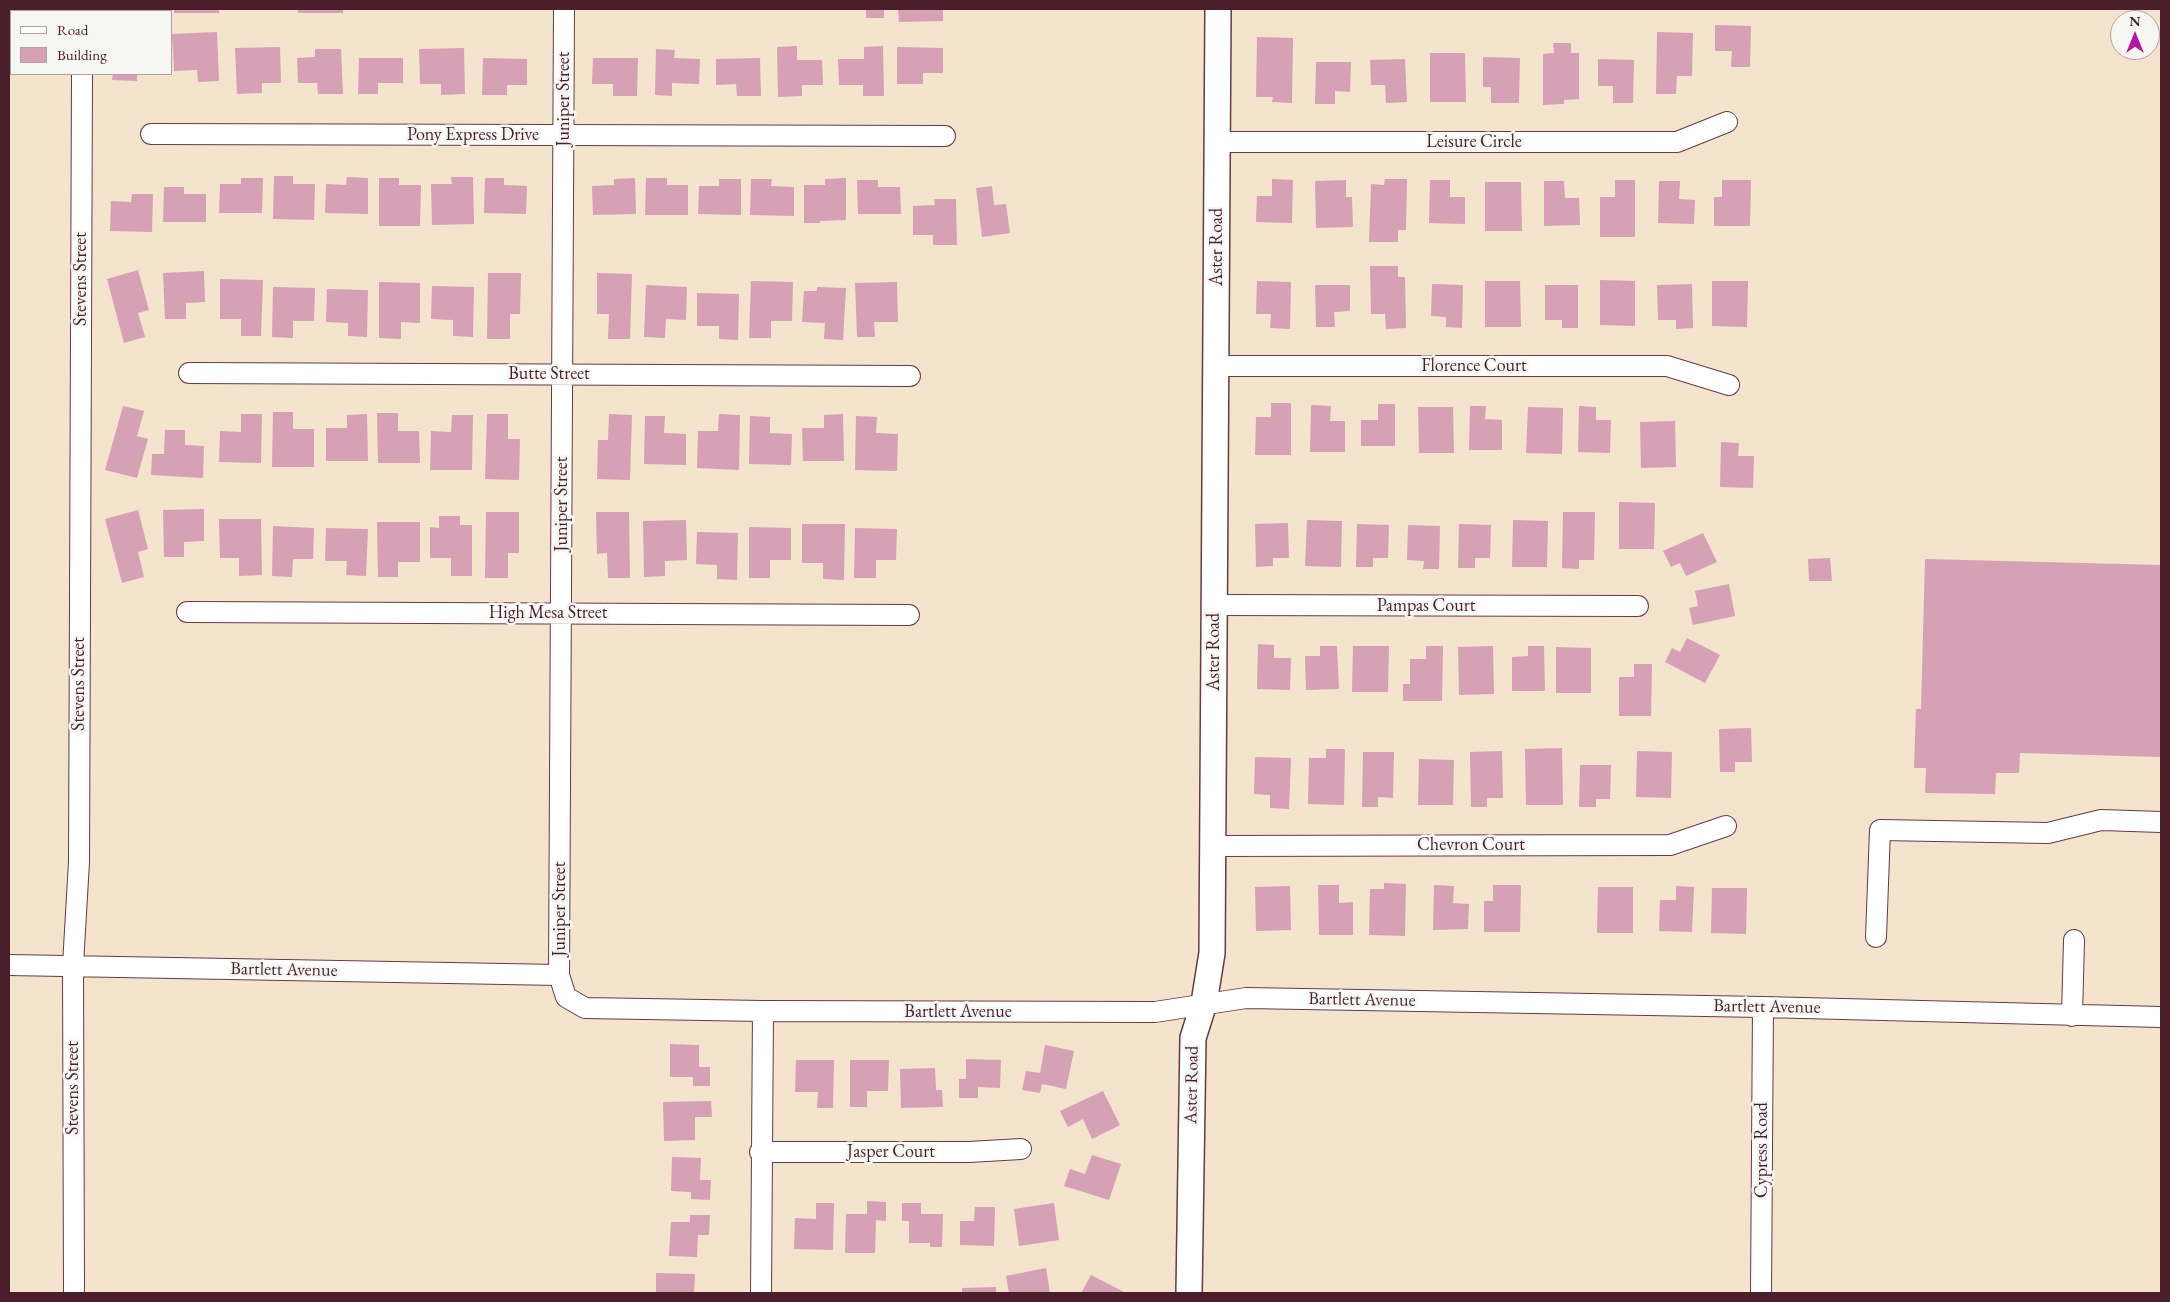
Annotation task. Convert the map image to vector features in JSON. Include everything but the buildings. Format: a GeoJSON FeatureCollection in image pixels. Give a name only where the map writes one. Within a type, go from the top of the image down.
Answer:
{"type":"FeatureCollection","features":[{"type":"Feature","properties":{"kind":"main road","name":"Aster Road"},"geometry":{"type":"LineString","coordinates":[[1189,1293],[1193,1038],[1204,1003],[1212,953],[1218,9]]}},
{"type":"Feature","properties":{"kind":"street","name":"Juniper Street"},"geometry":{"type":"LineString","coordinates":[[564,9],[559,976],[566,997]]}},
{"type":"Feature","properties":{"kind":"street","name":"Stevens Street"},"geometry":{"type":"LineString","coordinates":[[74,1293],[73,965],[79,862],[82,75]]}},
{"type":"Feature","properties":{"kind":"street","name":"Leisure Circle"},"geometry":{"type":"LineString","coordinates":[[1218,142],[1677,142],[1727,122]]}},
{"type":"Feature","properties":{"kind":"street","name":"Pony Express Drive"},"geometry":{"type":"LineString","coordinates":[[151,134],[945,136]]}},
{"type":"Feature","properties":{"kind":"street","name":"Florence Court"},"geometry":{"type":"LineString","coordinates":[[1216,366],[1667,366],[1729,385]]}},
{"type":"Feature","properties":{"kind":"street","name":"Butte Street"},"geometry":{"type":"LineString","coordinates":[[189,373],[910,376]]}},
{"type":"Feature","properties":{"kind":"street","name":"Pampas Court"},"geometry":{"type":"LineString","coordinates":[[1215,606],[1638,606]]}},
{"type":"Feature","properties":{"kind":"street","name":"High Mesa Street"},"geometry":{"type":"LineString","coordinates":[[187,612],[909,615]]}},
{"type":"Feature","properties":{"kind":"street"},"geometry":{"type":"LineString","coordinates":[[1876,937],[1880,830],[2048,833],[2101,820],[2161,822]]}},
{"type":"Feature","properties":{"kind":"street","name":"Chevron Court"},"geometry":{"type":"LineString","coordinates":[[1213,846],[1670,844],[1726,826]]}},
{"type":"Feature","properties":{"kind":"street"},"geometry":{"type":"LineString","coordinates":[[2072,1016],[2074,940]]}},
{"type":"Feature","properties":{"kind":"street","name":"Bartlett Avenue"},"geometry":{"type":"LineString","coordinates":[[9,965],[559,976]]}},
{"type":"Feature","properties":{"kind":"street","name":"Bartlett Avenue"},"geometry":{"type":"LineString","coordinates":[[566,997],[585,1008],[762,1011],[1155,1012],[1246,998],[1763,1007],[2161,1017]]}},
{"type":"Feature","properties":{"kind":"street","name":"Cypress Road"},"geometry":{"type":"LineString","coordinates":[[1761,1293],[1763,1007]]}},
{"type":"Feature","properties":{"kind":"street"},"geometry":{"type":"LineString","coordinates":[[761,1293],[762,1011]]}},
{"type":"Feature","properties":{"kind":"street","name":"Jasper Court"},"geometry":{"type":"LineString","coordinates":[[760,1152],[969,1152],[1021,1149]]}}]}
